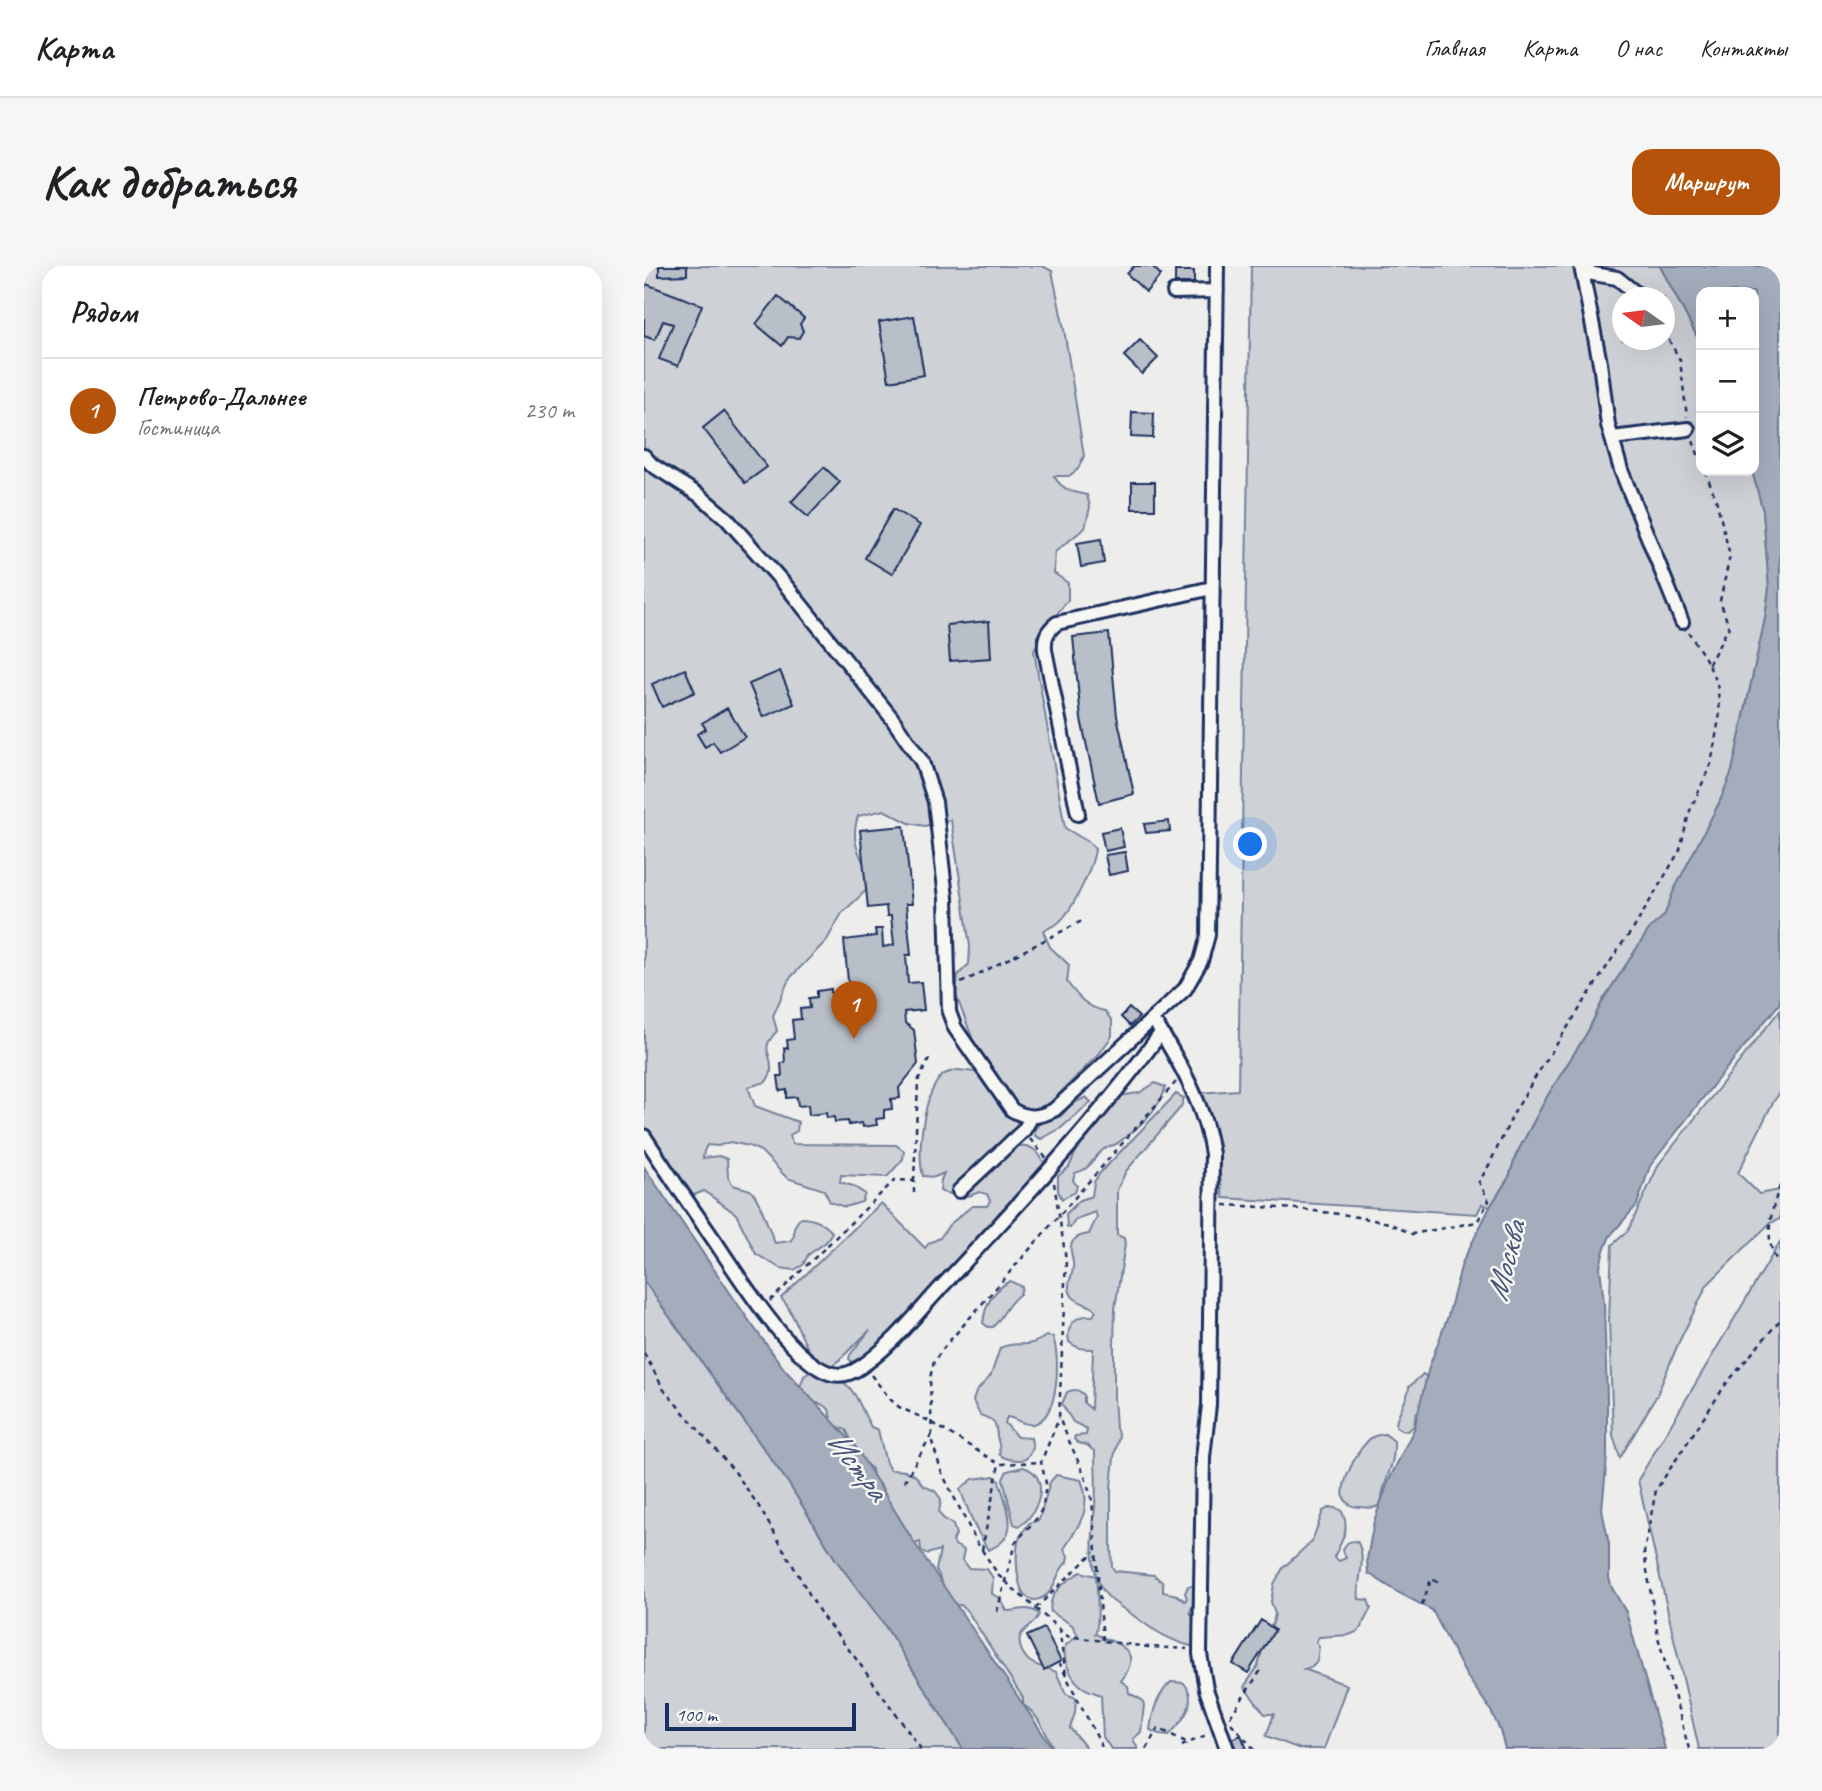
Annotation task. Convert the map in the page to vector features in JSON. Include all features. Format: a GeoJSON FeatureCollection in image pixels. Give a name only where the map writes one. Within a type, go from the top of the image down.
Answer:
{"type":"FeatureCollection","features":[{"type":"Feature","properties":{"kind":"street"},"geometry":{"type":"LineString","coordinates":[[644,456],[652,465],[699,495],[726,518],[796,598],[891,717],[922,762],[935,802],[944,884],[949,1012],[955,1028],[1012,1111],[1031,1118],[1042,1116],[1054,1110],[1190,982],[1201,961],[1208,935],[1217,266]]}},
{"type":"Feature","properties":{"kind":"street"},"geometry":{"type":"LineString","coordinates":[[1628,287],[1617,278],[1582,269],[1600,363],[1608,425],[1621,470],[1682,622]]}},
{"type":"Feature","properties":{"kind":"street"},"geometry":{"type":"LineString","coordinates":[[1174,292],[1217,290]]}},
{"type":"Feature","properties":{"kind":"street"},"geometry":{"type":"LineString","coordinates":[[1612,438],[1688,429]]}},
{"type":"Feature","properties":{"kind":"street"},"geometry":{"type":"LineString","coordinates":[[1078,814],[1045,650],[1049,629],[1058,623],[1212,588]]}},
{"type":"Feature","properties":{"kind":"street"},"geometry":{"type":"LineString","coordinates":[[1153,1019],[1184,1072],[1210,1138],[1212,1154],[1209,1405],[1203,1457],[1200,1650],[1206,1689],[1224,1725],[1227,1749]]}},
{"type":"Feature","properties":{"kind":"street"},"geometry":{"type":"LineString","coordinates":[[644,1136],[763,1308],[791,1343],[828,1373],[848,1374],[898,1333],[1052,1167],[1126,1081],[1161,1033]]}},
{"type":"Feature","properties":{"kind":"street"},"geometry":{"type":"LineString","coordinates":[[959,1191],[1024,1130],[1031,1118]]}},
{"type":"Feature","properties":{"kind":"path"},"geometry":{"type":"LineString","coordinates":[[1675,350],[1680,359],[1688,429],[1696,449]]}},
{"type":"Feature","properties":{"kind":"path"},"geometry":{"type":"LineString","coordinates":[[1707,476],[1716,499],[1730,556],[1720,601],[1729,627],[1708,666]]}},
{"type":"Feature","properties":{"kind":"path"},"geometry":{"type":"LineString","coordinates":[[1210,1204],[1298,1209],[1389,1223],[1412,1234],[1477,1222],[1489,1201],[1479,1182],[1514,1113],[1634,928],[1681,850],[1689,813],[1711,764],[1718,737],[1720,713],[1717,682],[1682,622]]}},
{"type":"Feature","properties":{"kind":"path"},"geometry":{"type":"LineString","coordinates":[[948,988],[1082,921]]}},
{"type":"Feature","properties":{"kind":"path"},"geometry":{"type":"LineString","coordinates":[[914,1197],[918,1082],[930,1057]]}},
{"type":"Feature","properties":{"kind":"path"},"geometry":{"type":"LineString","coordinates":[[1184,1072],[934,1361],[930,1378],[931,1422],[936,1458],[982,1550],[1005,1580],[1059,1629],[1073,1638],[1200,1650]]}},
{"type":"Feature","properties":{"kind":"path"},"geometry":{"type":"LineString","coordinates":[[996,1612],[1016,1543],[1043,1507],[1046,1483],[1041,1462],[1059,1418],[1066,1260],[1052,1167],[1024,1130]]}},
{"type":"Feature","properties":{"kind":"path"},"geometry":{"type":"LineString","coordinates":[[763,1308],[895,1180],[914,1181]]}},
{"type":"Feature","properties":{"kind":"path"},"geometry":{"type":"LineString","coordinates":[[1780,1186],[1773,1204],[1769,1245],[1780,1264]]}},
{"type":"Feature","properties":{"kind":"path"},"geometry":{"type":"LineString","coordinates":[[1689,1749],[1658,1637],[1644,1552],[1656,1490],[1726,1384],[1780,1320]]}},
{"type":"Feature","properties":{"kind":"path"},"geometry":{"type":"LineString","coordinates":[[644,1353],[664,1390],[735,1472],[758,1505],[822,1616],[862,1666],[921,1749]]}},
{"type":"Feature","properties":{"kind":"path"},"geometry":{"type":"LineString","coordinates":[[867,1361],[871,1374],[891,1400],[999,1464],[1041,1462]]}},
{"type":"Feature","properties":{"kind":"path"},"geometry":{"type":"LineString","coordinates":[[1059,1418],[1092,1500],[1103,1641]]}},
{"type":"Feature","properties":{"kind":"path"},"geometry":{"type":"LineString","coordinates":[[904,1482],[932,1434]]}},
{"type":"Feature","properties":{"kind":"path"},"geometry":{"type":"LineString","coordinates":[[982,1550],[999,1464]]}},
{"type":"Feature","properties":{"kind":"path"},"geometry":{"type":"LineString","coordinates":[[1036,1608],[1095,1550]]}},
{"type":"Feature","properties":{"kind":"path"},"geometry":{"type":"LineString","coordinates":[[1422,1605],[1431,1579],[1440,1583]]}},
{"type":"Feature","properties":{"kind":"path"},"geometry":{"type":"LineString","coordinates":[[1059,1629],[1067,1678]]}},
{"type":"Feature","properties":{"kind":"path"},"geometry":{"type":"LineString","coordinates":[[1059,1662],[1103,1749]]}},
{"type":"Feature","properties":{"kind":"path"},"geometry":{"type":"LineString","coordinates":[[1182,1746],[1224,1725],[1263,1667]]}},
{"type":"Feature","properties":{"kind":"path"},"geometry":{"type":"LineString","coordinates":[[1146,1749],[1158,1728],[1188,1743]]}},
{"type":"Feature","properties":{"kind":"shaded area"},"geometry":{"type":"Polygon","coordinates":[[[644,266],[1042,266],[1052,271],[1084,456],[1078,469],[1069,476],[1054,476],[1068,490],[1087,495],[1090,507],[1085,528],[1055,552],[1054,573],[1068,583],[1068,600],[1042,633],[1034,651],[1065,828],[1095,849],[1086,877],[1064,917],[1043,931],[1050,947],[1069,965],[1067,982],[1079,997],[1105,1011],[1112,1021],[1112,1036],[1099,1054],[1050,1103],[1027,1113],[1014,1106],[981,1061],[956,995],[958,975],[969,964],[970,946],[951,820],[925,826],[909,823],[884,810],[858,816],[855,827],[856,845],[872,885],[842,913],[827,940],[789,979],[773,1016],[777,1031],[767,1047],[770,1074],[766,1082],[748,1087],[755,1106],[798,1122],[797,1131],[790,1135],[792,1144],[896,1145],[904,1151],[903,1159],[887,1177],[841,1175],[840,1182],[865,1194],[862,1202],[845,1207],[830,1202],[824,1190],[787,1178],[761,1151],[749,1146],[730,1142],[718,1146],[707,1145],[703,1158],[719,1156],[727,1159],[728,1177],[733,1185],[753,1193],[775,1243],[790,1241],[800,1218],[818,1222],[832,1232],[826,1242],[808,1255],[803,1265],[794,1270],[780,1268],[756,1254],[736,1214],[704,1191],[692,1196],[644,1125],[644,266]]]}},
{"type":"Feature","properties":{"kind":"shaded area"},"geometry":{"type":"Polygon","coordinates":[[[1251,266],[1660,266],[1671,287],[1612,287],[1612,350],[1675,350],[1675,295],[1696,334],[1696,476],[1753,476],[1763,511],[1769,588],[1765,619],[1732,771],[1664,916],[1650,929],[1603,1000],[1587,1033],[1548,1095],[1516,1155],[1509,1177],[1490,1207],[1482,1204],[1477,1214],[1223,1198],[1214,1132],[1199,1093],[1238,1090],[1251,266]]]}},
{"type":"Feature","properties":{"kind":"shaded area"},"geometry":{"type":"Polygon","coordinates":[[[1780,1010],[1780,1093],[1738,1173],[1759,1194],[1780,1190],[1780,1219],[1770,1223],[1707,1285],[1657,1395],[1620,1458],[1613,1435],[1609,1320],[1612,1245],[1628,1231],[1659,1164],[1780,1010]]]}},
{"type":"Feature","properties":{"kind":"shaded area"},"geometry":{"type":"Polygon","coordinates":[[[948,1072],[975,1072],[1000,1098],[1017,1122],[1016,1128],[1006,1135],[975,1169],[1004,1151],[1023,1146],[1039,1154],[1045,1166],[1013,1207],[999,1212],[997,1221],[886,1340],[870,1354],[852,1362],[850,1355],[870,1330],[834,1365],[826,1367],[817,1361],[805,1344],[781,1298],[881,1203],[925,1248],[940,1238],[949,1225],[972,1206],[987,1206],[990,1201],[987,1194],[979,1192],[969,1196],[940,1191],[944,1173],[935,1177],[923,1176],[921,1138],[926,1108],[936,1083],[948,1072]]]}},
{"type":"Feature","properties":{"kind":"shaded area"},"geometry":{"type":"Polygon","coordinates":[[[1155,1083],[1165,1087],[1154,1110],[1125,1137],[1104,1149],[1086,1169],[1075,1173],[1075,1192],[1062,1199],[1058,1191],[1058,1176],[1069,1167],[1084,1134],[1118,1096],[1139,1093],[1155,1083]]]}},
{"type":"Feature","properties":{"kind":"shaded area"},"geometry":{"type":"Polygon","coordinates":[[[1176,1094],[1184,1098],[1181,1107],[1126,1171],[1117,1190],[1117,1235],[1124,1238],[1125,1244],[1115,1308],[1114,1397],[1119,1436],[1111,1487],[1111,1547],[1112,1567],[1115,1571],[1154,1575],[1163,1583],[1163,1592],[1177,1595],[1185,1601],[1188,1586],[1196,1586],[1199,1593],[1190,1612],[1196,1621],[1199,1640],[1191,1646],[1168,1638],[1147,1625],[1104,1592],[1095,1572],[1092,1550],[1096,1492],[1095,1452],[1074,1439],[1075,1436],[1086,1435],[1087,1429],[1073,1422],[1062,1404],[1067,1392],[1076,1390],[1084,1395],[1084,1403],[1091,1409],[1093,1349],[1075,1346],[1069,1342],[1068,1336],[1077,1319],[1093,1316],[1096,1311],[1075,1299],[1069,1285],[1073,1265],[1071,1244],[1076,1238],[1089,1234],[1097,1217],[1095,1212],[1076,1219],[1070,1228],[1067,1227],[1066,1214],[1080,1200],[1092,1196],[1094,1182],[1100,1173],[1176,1094]]]}},
{"type":"Feature","properties":{"kind":"shaded area"},"geometry":{"type":"Polygon","coordinates":[[[1086,1097],[1091,1102],[1061,1128],[1041,1139],[1035,1136],[1035,1130],[1041,1121],[1061,1116],[1072,1104],[1086,1097]]]}},
{"type":"Feature","properties":{"kind":"shaded area"},"geometry":{"type":"Polygon","coordinates":[[[1780,1242],[1780,1749],[1699,1749],[1638,1480],[1780,1242]]]}},
{"type":"Feature","properties":{"kind":"shaded area"},"geometry":{"type":"Polygon","coordinates":[[[644,1281],[789,1484],[836,1560],[882,1621],[963,1749],[644,1749],[644,1281]]]}},
{"type":"Feature","properties":{"kind":"shaded area"},"geometry":{"type":"Polygon","coordinates":[[[1010,1281],[1022,1287],[1020,1294],[993,1327],[988,1327],[983,1323],[988,1304],[995,1293],[1010,1281]]]}},
{"type":"Feature","properties":{"kind":"shaded area"},"geometry":{"type":"Polygon","coordinates":[[[1046,1336],[1053,1337],[1057,1358],[1053,1398],[1043,1419],[1034,1424],[1007,1417],[1005,1423],[1017,1437],[1031,1438],[1033,1448],[1026,1459],[1008,1459],[999,1454],[995,1424],[980,1415],[973,1401],[976,1392],[991,1375],[1000,1348],[1032,1343],[1046,1336]]]}},
{"type":"Feature","properties":{"kind":"shaded area"},"geometry":{"type":"Polygon","coordinates":[[[810,1372],[836,1378],[850,1389],[871,1427],[878,1430],[890,1470],[909,1472],[917,1477],[922,1485],[935,1491],[941,1499],[939,1512],[953,1525],[956,1534],[953,1541],[964,1550],[962,1560],[968,1568],[987,1569],[993,1578],[992,1594],[1000,1598],[1007,1611],[1028,1609],[1039,1614],[1021,1634],[1022,1650],[1032,1663],[1056,1672],[1066,1694],[1076,1698],[1070,1728],[1087,1749],[1053,1748],[1045,1730],[1023,1705],[1023,1698],[968,1612],[961,1605],[946,1606],[936,1570],[940,1550],[927,1554],[921,1550],[920,1542],[911,1545],[880,1484],[874,1484],[872,1469],[862,1461],[846,1430],[832,1424],[829,1409],[811,1402],[800,1387],[804,1376],[810,1372]]]}},
{"type":"Feature","properties":{"kind":"shaded area"},"geometry":{"type":"Polygon","coordinates":[[[1423,1374],[1426,1376],[1422,1409],[1416,1413],[1414,1426],[1407,1431],[1402,1430],[1396,1426],[1398,1416],[1409,1387],[1423,1374]]]}},
{"type":"Feature","properties":{"kind":"shaded area"},"geometry":{"type":"Polygon","coordinates":[[[1385,1434],[1394,1441],[1394,1448],[1382,1499],[1373,1508],[1350,1505],[1344,1496],[1344,1489],[1353,1462],[1370,1439],[1385,1434]]]}},
{"type":"Feature","properties":{"kind":"shaded area"},"geometry":{"type":"Polygon","coordinates":[[[1023,1467],[1038,1478],[1040,1487],[1037,1505],[1019,1526],[1014,1524],[1003,1479],[1007,1471],[1023,1467]]]}},
{"type":"Feature","properties":{"kind":"shaded area"},"geometry":{"type":"Polygon","coordinates":[[[1056,1475],[1081,1480],[1086,1500],[1085,1508],[1064,1549],[1068,1556],[1067,1562],[1051,1591],[1042,1598],[1033,1600],[1026,1597],[1019,1580],[1018,1542],[1029,1523],[1039,1520],[1050,1482],[1056,1475]]]}},
{"type":"Feature","properties":{"kind":"shaded area"},"geometry":{"type":"Polygon","coordinates":[[[994,1476],[999,1481],[1010,1520],[1006,1537],[988,1550],[974,1525],[960,1489],[973,1479],[994,1476]]]}},
{"type":"Feature","properties":{"kind":"shaded area"},"geometry":{"type":"Polygon","coordinates":[[[1331,1507],[1341,1510],[1346,1528],[1334,1557],[1339,1561],[1346,1558],[1343,1550],[1345,1545],[1357,1541],[1362,1555],[1359,1599],[1368,1600],[1371,1608],[1359,1631],[1349,1635],[1319,1637],[1316,1641],[1319,1647],[1317,1661],[1304,1669],[1347,1685],[1324,1749],[1300,1749],[1266,1736],[1274,1714],[1265,1714],[1244,1687],[1258,1666],[1265,1638],[1273,1623],[1275,1614],[1271,1602],[1274,1584],[1283,1568],[1312,1541],[1323,1511],[1331,1507]]]}},
{"type":"Feature","properties":{"kind":"shaded area"},"geometry":{"type":"Polygon","coordinates":[[[1081,1572],[1096,1576],[1098,1615],[1095,1634],[1121,1646],[1130,1656],[1128,1671],[1121,1681],[1128,1686],[1129,1693],[1142,1700],[1144,1705],[1141,1732],[1133,1739],[1138,1749],[1111,1749],[1103,1737],[1101,1695],[1080,1685],[1067,1664],[1065,1646],[1078,1635],[1072,1625],[1051,1612],[1050,1605],[1059,1588],[1081,1572]]]}},
{"type":"Feature","properties":{"kind":"shaded area"},"geometry":{"type":"Polygon","coordinates":[[[1171,1682],[1184,1683],[1190,1704],[1184,1717],[1169,1735],[1159,1734],[1150,1730],[1152,1717],[1159,1698],[1171,1682]]]}},
{"type":"Feature","properties":{"kind":"water","name":"Москва"},"geometry":{"type":"Polygon","coordinates":[[[1660,266],[1780,266],[1780,1003],[1650,1166],[1637,1205],[1610,1236],[1600,1267],[1607,1398],[1607,1457],[1602,1510],[1609,1544],[1609,1578],[1626,1612],[1665,1749],[1505,1749],[1490,1709],[1466,1675],[1432,1610],[1368,1573],[1367,1559],[1374,1521],[1389,1480],[1414,1429],[1429,1367],[1448,1316],[1462,1263],[1490,1207],[1509,1177],[1516,1155],[1548,1095],[1587,1033],[1603,1000],[1650,928],[1664,916],[1732,771],[1765,619],[1769,588],[1763,511],[1753,476],[1759,476],[1759,287],[1696,287],[1696,334],[1675,295],[1675,287],[1671,287],[1660,266]]]}},
{"type":"Feature","properties":{"kind":"water","name":"Истра"},"geometry":{"type":"Polygon","coordinates":[[[644,1167],[785,1370],[854,1444],[914,1542],[1053,1749],[963,1749],[882,1621],[836,1560],[789,1484],[644,1281],[644,1167]]]}},
{"type":"Feature","properties":{"kind":"building"},"geometry":{"type":"Polygon","coordinates":[[[659,266],[687,266],[687,275],[659,276],[659,266]]]}},
{"type":"Feature","properties":{"kind":"building"},"geometry":{"type":"Polygon","coordinates":[[[1134,266],[1152,266],[1161,275],[1146,292],[1127,274],[1134,266]]]}},
{"type":"Feature","properties":{"kind":"building"},"geometry":{"type":"Polygon","coordinates":[[[1175,271],[1194,271],[1194,283],[1175,283],[1175,271]]]}},
{"type":"Feature","properties":{"kind":"building"},"geometry":{"type":"Polygon","coordinates":[[[646,284],[702,305],[678,366],[659,359],[673,324],[663,321],[655,340],[644,336],[646,284]]]}},
{"type":"Feature","properties":{"kind":"building"},"geometry":{"type":"Polygon","coordinates":[[[778,296],[804,318],[800,324],[803,331],[799,338],[788,337],[782,346],[756,324],[778,296]]]}},
{"type":"Feature","properties":{"kind":"building"},"geometry":{"type":"Polygon","coordinates":[[[914,316],[924,375],[889,381],[879,322],[914,316]]]}},
{"type":"Feature","properties":{"kind":"building"},"geometry":{"type":"Polygon","coordinates":[[[1140,340],[1158,358],[1142,374],[1124,356],[1140,340]]]}},
{"type":"Feature","properties":{"kind":"building"},"geometry":{"type":"Polygon","coordinates":[[[724,411],[767,467],[745,483],[703,428],[724,411]]]}},
{"type":"Feature","properties":{"kind":"building"},"geometry":{"type":"Polygon","coordinates":[[[1132,412],[1154,413],[1153,438],[1131,437],[1132,412]]]}},
{"type":"Feature","properties":{"kind":"building"},"geometry":{"type":"Polygon","coordinates":[[[824,467],[840,482],[808,517],[791,502],[824,467]]]}},
{"type":"Feature","properties":{"kind":"building"},"geometry":{"type":"Polygon","coordinates":[[[1132,482],[1155,482],[1155,509],[1132,509],[1132,482]]]}},
{"type":"Feature","properties":{"kind":"building"},"geometry":{"type":"Polygon","coordinates":[[[893,509],[920,525],[892,574],[865,558],[893,509]]]}},
{"type":"Feature","properties":{"kind":"building"},"geometry":{"type":"Polygon","coordinates":[[[1101,539],[1104,563],[1081,567],[1077,543],[1101,539]]]}},
{"type":"Feature","properties":{"kind":"building"},"geometry":{"type":"Polygon","coordinates":[[[989,621],[991,658],[950,661],[947,625],[989,621]]]}},
{"type":"Feature","properties":{"kind":"building"},"geometry":{"type":"Polygon","coordinates":[[[1109,633],[1117,716],[1134,794],[1099,803],[1081,719],[1073,637],[1109,633]]]}},
{"type":"Feature","properties":{"kind":"building"},"geometry":{"type":"Polygon","coordinates":[[[685,669],[695,692],[662,707],[652,684],[685,669]]]}},
{"type":"Feature","properties":{"kind":"building"},"geometry":{"type":"Polygon","coordinates":[[[780,671],[794,704],[763,717],[749,684],[780,671]]]}},
{"type":"Feature","properties":{"kind":"building"},"geometry":{"type":"Polygon","coordinates":[[[727,708],[745,737],[720,752],[713,742],[705,747],[697,734],[706,729],[702,723],[727,708]]]}},
{"type":"Feature","properties":{"kind":"building"},"geometry":{"type":"Polygon","coordinates":[[[1169,821],[1170,831],[1146,833],[1144,824],[1169,821]]]}},
{"type":"Feature","properties":{"kind":"building"},"geometry":{"type":"Polygon","coordinates":[[[904,826],[912,904],[906,904],[911,955],[906,955],[908,983],[921,982],[924,1010],[904,1012],[905,1023],[914,1030],[918,1064],[899,1088],[900,1098],[891,1099],[892,1109],[884,1110],[884,1118],[876,1119],[877,1125],[863,1127],[862,1123],[849,1125],[848,1121],[835,1122],[834,1117],[827,1118],[826,1113],[809,1115],[808,1105],[798,1106],[797,1097],[787,1098],[787,1090],[780,1091],[778,1076],[782,1076],[781,1063],[785,1062],[784,1048],[788,1048],[787,1040],[794,1039],[792,1020],[801,1019],[800,1009],[810,1008],[809,998],[817,997],[817,991],[849,991],[844,940],[876,936],[875,929],[882,929],[883,947],[894,945],[891,916],[887,916],[886,906],[868,908],[860,830],[904,826]]]}},
{"type":"Feature","properties":{"kind":"building"},"geometry":{"type":"Polygon","coordinates":[[[1120,828],[1124,847],[1105,851],[1101,832],[1120,828]]]}},
{"type":"Feature","properties":{"kind":"building"},"geometry":{"type":"Polygon","coordinates":[[[1125,852],[1128,871],[1109,875],[1105,855],[1125,852]]]}},
{"type":"Feature","properties":{"kind":"building"},"geometry":{"type":"Polygon","coordinates":[[[1129,1008],[1139,1017],[1130,1026],[1121,1017],[1129,1008]]]}},
{"type":"Feature","properties":{"kind":"building"},"geometry":{"type":"Polygon","coordinates":[[[1261,1620],[1275,1630],[1248,1673],[1233,1664],[1261,1620]]]}},
{"type":"Feature","properties":{"kind":"building"},"geometry":{"type":"Polygon","coordinates":[[[1044,1628],[1061,1661],[1044,1670],[1027,1636],[1044,1628]]]}},
{"type":"Feature","properties":{"kind":"building"},"geometry":{"type":"Polygon","coordinates":[[[1241,1735],[1247,1749],[1236,1749],[1231,1739],[1241,1735]]]}},
{"type":"Feature","properties":{"kind":"place","name":"Петрово-Дальнее"},"geometry":{"type":"Point","coordinates":[854,1039]}}]}
